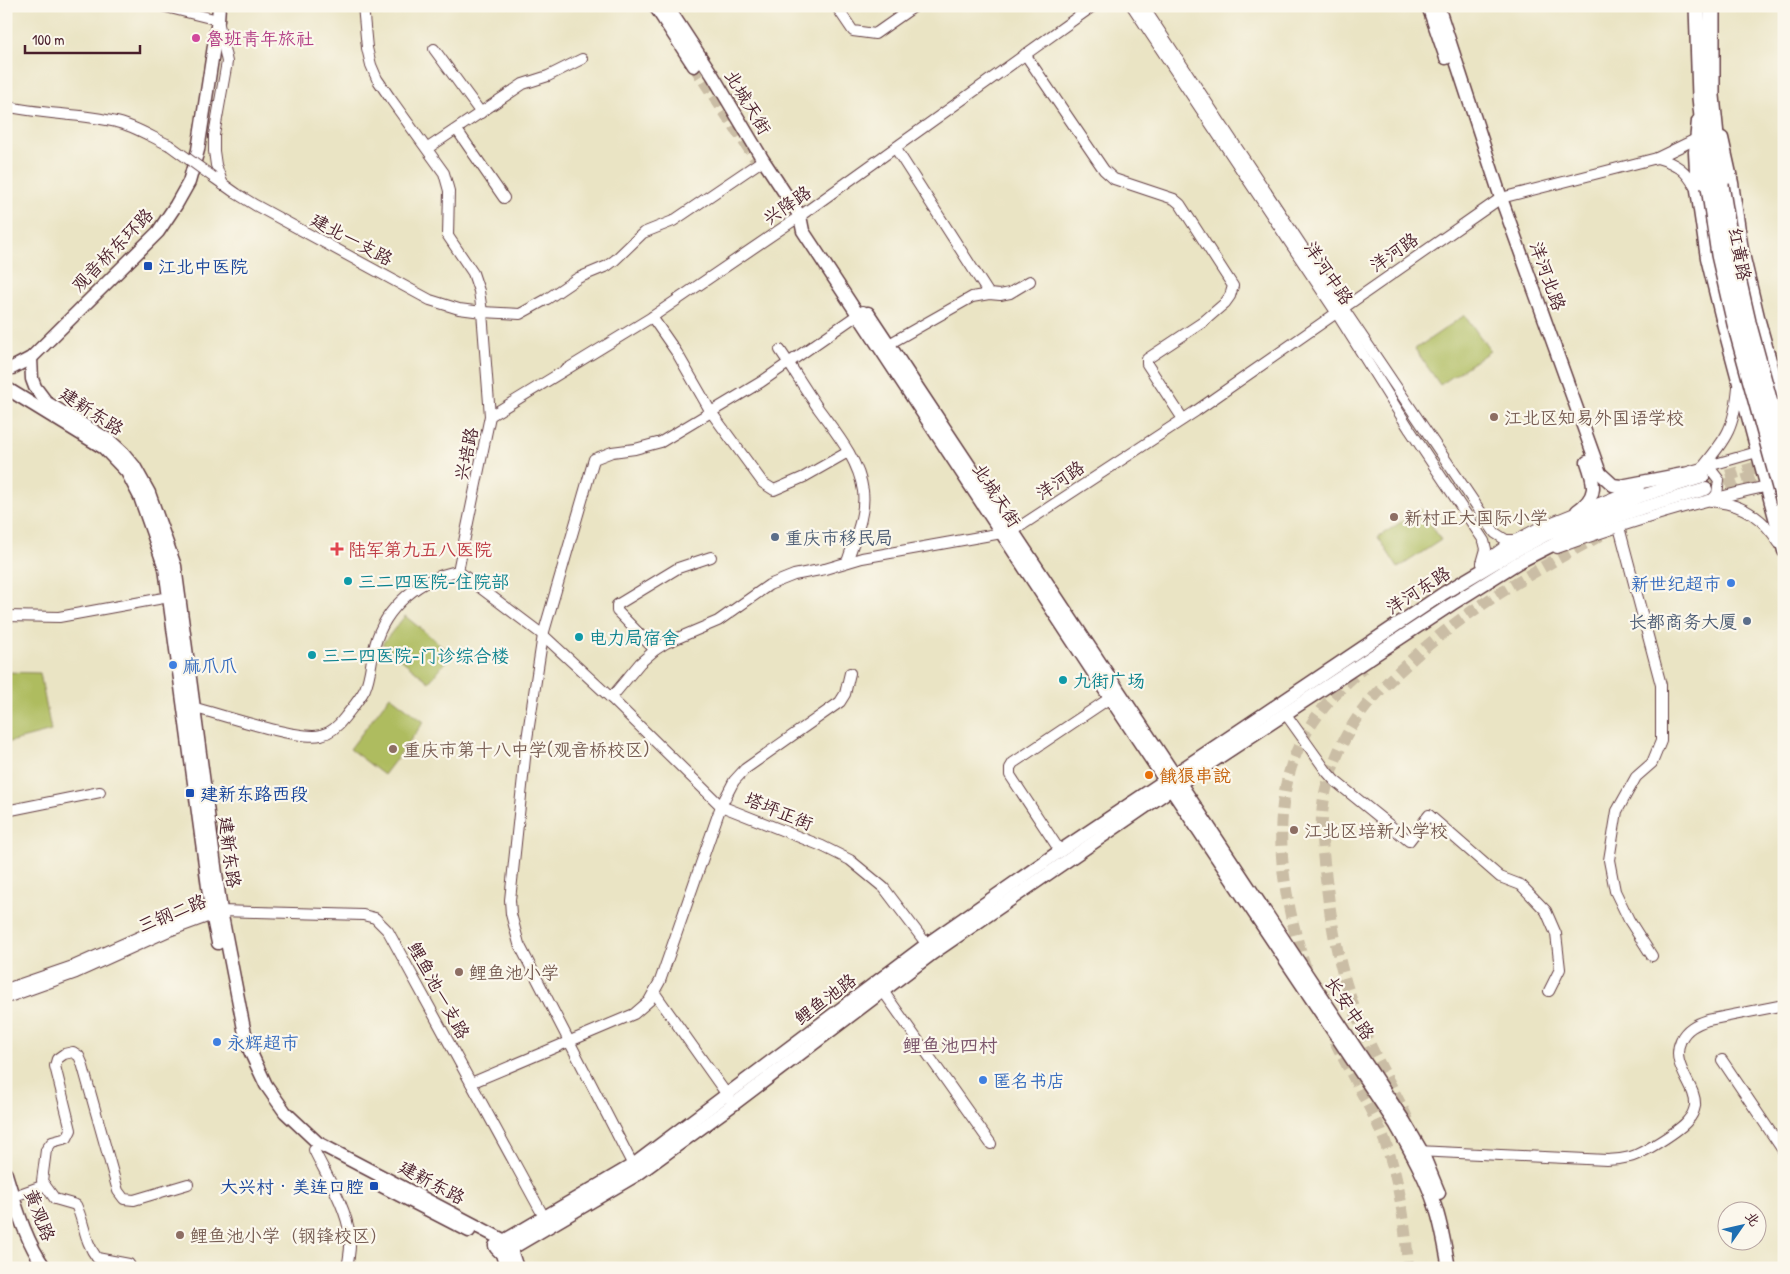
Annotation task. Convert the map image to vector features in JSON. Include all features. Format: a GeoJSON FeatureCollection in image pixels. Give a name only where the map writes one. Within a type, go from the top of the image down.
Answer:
{"type":"FeatureCollection","features":[{"type":"Feature","properties":{"kind":"highway","name":"红黄路"},"geometry":{"type":"LineString","coordinates":[[1697,6],[1706,96],[1709,187],[1719,255],[1733,316],[1784,502]]}},
{"type":"Feature","properties":{"kind":"highway","name":"红黄路"},"geometry":{"type":"LineString","coordinates":[[1706,96],[1712,6]]}},
{"type":"Feature","properties":{"kind":"highway","name":"红黄路"},"geometry":{"type":"LineString","coordinates":[[1709,187],[1732,252],[1748,322],[1784,454]]}},
{"type":"Feature","properties":{"kind":"main road","name":"观音桥东环路"},"geometry":{"type":"LineString","coordinates":[[6,369],[31,358],[158,232],[176,205],[189,182],[198,150],[219,6]]}},
{"type":"Feature","properties":{"kind":"main road"},"geometry":{"type":"LineString","coordinates":[[655,6],[694,66]]}},
{"type":"Feature","properties":{"kind":"main road","name":"北城天街"},"geometry":{"type":"LineString","coordinates":[[667,6],[800,216],[803,231],[885,346],[1172,782]]}},
{"type":"Feature","properties":{"kind":"main road","name":"洋河北路"},"geometry":{"type":"LineString","coordinates":[[1428,6],[1600,473],[1613,485],[1621,486],[1683,474]]}},
{"type":"Feature","properties":{"kind":"main road","name":"洋河北路"},"geometry":{"type":"LineString","coordinates":[[1438,6],[1498,200],[1592,475],[1593,493],[1591,498],[1587,504],[1577,511]]}},
{"type":"Feature","properties":{"kind":"main road"},"geometry":{"type":"LineString","coordinates":[[1706,96],[1696,139],[1709,187],[1708,258],[1738,383],[1784,551]]}},
{"type":"Feature","properties":{"kind":"main road"},"geometry":{"type":"LineString","coordinates":[[1706,96],[1732,183],[1742,250],[1758,321],[1784,410]]}},
{"type":"Feature","properties":{"kind":"main road","name":"建新东路"},"geometry":{"type":"LineString","coordinates":[[31,358],[32,379],[40,395],[47,403],[110,441],[134,466],[149,493],[175,566],[189,707],[215,912],[236,1032],[252,1072],[269,1104],[280,1118],[294,1134],[314,1150],[503,1248]]}},
{"type":"Feature","properties":{"kind":"main road"},"geometry":{"type":"LineString","coordinates":[[1738,383],[1747,393],[1753,396],[1761,395],[1769,390],[1772,383],[1772,369]]}},
{"type":"Feature","properties":{"kind":"main road","name":"建新东路"},"geometry":{"type":"LineString","coordinates":[[6,388],[104,448],[127,472],[140,497],[165,568],[189,707]]}},
{"type":"Feature","properties":{"kind":"main road","name":"洋河东路"},"geometry":{"type":"LineString","coordinates":[[1172,782],[1286,713],[1519,562],[1592,525],[1706,484]]}},
{"type":"Feature","properties":{"kind":"main road","name":"洋河东路"},"geometry":{"type":"LineString","coordinates":[[1172,782],[1444,593],[1513,552],[1546,535],[1638,497],[1706,484]]}},
{"type":"Feature","properties":{"kind":"main road","name":"鲤鱼池路"},"geometry":{"type":"LineString","coordinates":[[731,1099],[1060,851],[1172,782]]}},
{"type":"Feature","properties":{"kind":"main road","name":"鲤鱼池路"},"geometry":{"type":"LineString","coordinates":[[503,1248],[635,1169],[883,991],[930,948],[1172,782]]}},
{"type":"Feature","properties":{"kind":"main road","name":"长安中路"},"geometry":{"type":"LineString","coordinates":[[1172,782],[1352,1060],[1416,1152],[1444,1204],[1458,1268]]}},
{"type":"Feature","properties":{"kind":"main road","name":"建新东路"},"geometry":{"type":"LineString","coordinates":[[215,912],[250,1051],[266,1085],[285,1112],[318,1142],[503,1248]]}},
{"type":"Feature","properties":{"kind":"main road","name":"长安中路"},"geometry":{"type":"LineString","coordinates":[[1416,1152],[1436,1208],[1449,1268]]}},
{"type":"Feature","properties":{"kind":"main road","name":"鲤鱼池路"},"geometry":{"type":"LineString","coordinates":[[503,1248],[544,1217],[635,1169]]}},
{"type":"Feature","properties":{"kind":"main road","name":"黄观路"},"geometry":{"type":"LineString","coordinates":[[6,1174],[14,1222],[35,1268]]}},
{"type":"Feature","properties":{"kind":"main road","name":"黄观路"},"geometry":{"type":"LineString","coordinates":[[8,1195],[44,1268]]}},
{"type":"Feature","properties":{"kind":"main road"},"geometry":{"type":"LineString","coordinates":[[503,1248],[506,1268]]}},
{"type":"Feature","properties":{"kind":"main road"},"geometry":{"type":"LineString","coordinates":[[503,1248],[517,1268]]}},
{"type":"Feature","properties":{"kind":"street"},"geometry":{"type":"LineString","coordinates":[[162,6],[218,20],[227,62],[214,135],[214,151],[216,165],[223,185]]}},
{"type":"Feature","properties":{"kind":"street","name":"兴培路"},"geometry":{"type":"LineString","coordinates":[[363,6],[367,48],[371,65],[377,79],[428,148],[447,180],[449,190],[448,236],[473,273],[479,291],[490,416],[458,571]]}},
{"type":"Feature","properties":{"kind":"street"},"geometry":{"type":"LineString","coordinates":[[836,6],[853,31],[875,34],[915,6]]}},
{"type":"Feature","properties":{"kind":"street","name":"兴降路"},"geometry":{"type":"LineString","coordinates":[[490,416],[652,316],[800,216],[1093,6]]}},
{"type":"Feature","properties":{"kind":"street","name":"洋河中路"},"geometry":{"type":"LineString","coordinates":[[1132,6],[1339,310],[1495,533],[1506,540],[1516,540]]}},
{"type":"Feature","properties":{"kind":"street","name":"洋河中路"},"geometry":{"type":"LineString","coordinates":[[1143,6],[1339,310],[1410,430],[1484,540],[1486,549],[1482,563]]}},
{"type":"Feature","properties":{"kind":"street"},"geometry":{"type":"LineString","coordinates":[[434,49],[481,113]]}},
{"type":"Feature","properties":{"kind":"street"},"geometry":{"type":"LineString","coordinates":[[1025,54],[1104,170],[1114,179],[1174,199],[1180,204],[1233,286],[1230,296],[1225,303],[1203,322],[1147,359],[1147,364],[1183,419]]}},
{"type":"Feature","properties":{"kind":"street"},"geometry":{"type":"LineString","coordinates":[[428,148],[523,84],[548,76],[582,59]]}},
{"type":"Feature","properties":{"kind":"street","name":"建北一支路"},"geometry":{"type":"LineString","coordinates":[[6,106],[20,110],[69,113],[118,122],[169,145],[223,185],[255,205],[430,300],[459,310],[482,312],[515,314],[527,311],[578,278],[606,266],[615,260],[643,233],[673,221],[763,160]]}},
{"type":"Feature","properties":{"kind":"street"},"geometry":{"type":"LineString","coordinates":[[457,130],[504,198]]}},
{"type":"Feature","properties":{"kind":"street","name":"洋河路"},"geometry":{"type":"LineString","coordinates":[[611,698],[640,663],[655,650],[666,643],[718,622],[769,585],[794,575],[825,569],[847,562],[1007,533],[1183,419],[1498,200],[1657,158],[1696,139]]}},
{"type":"Feature","properties":{"kind":"street"},"geometry":{"type":"LineString","coordinates":[[896,149],[989,294]]}},
{"type":"Feature","properties":{"kind":"street"},"geometry":{"type":"LineString","coordinates":[[1657,158],[1671,162],[1690,178],[1709,187]]}},
{"type":"Feature","properties":{"kind":"street"},"geometry":{"type":"LineString","coordinates":[[885,346],[972,297],[1010,293],[1030,281]]}},
{"type":"Feature","properties":{"kind":"street"},"geometry":{"type":"LineString","coordinates":[[635,1169],[520,944],[511,914],[510,900],[527,739],[543,635],[594,459],[612,452],[635,449],[660,442],[788,363],[862,312]]}},
{"type":"Feature","properties":{"kind":"street"},"geometry":{"type":"LineString","coordinates":[[652,316],[677,353],[711,412],[763,483],[774,490],[804,477],[848,452]]}},
{"type":"Feature","properties":{"kind":"street"},"geometry":{"type":"LineString","coordinates":[[780,350],[856,465],[864,492],[858,532],[847,562]]}},
{"type":"Feature","properties":{"kind":"street"},"geometry":{"type":"LineString","coordinates":[[1772,369],[1784,388]]}},
{"type":"Feature","properties":{"kind":"street"},"geometry":{"type":"LineString","coordinates":[[1706,484],[1732,424],[1736,411],[1738,383]]}},
{"type":"Feature","properties":{"kind":"street"},"geometry":{"type":"LineString","coordinates":[[1519,562],[1619,527],[1706,484],[1757,452],[1784,444]]}},
{"type":"Feature","properties":{"kind":"street"},"geometry":{"type":"LineString","coordinates":[[1444,593],[1482,563],[1516,540],[1577,511],[1636,488],[1683,474],[1706,484],[1732,504],[1755,515],[1772,532],[1784,551]]}},
{"type":"Feature","properties":{"kind":"street"},"geometry":{"type":"LineString","coordinates":[[1706,484],[1767,487],[1784,483]]}},
{"type":"Feature","properties":{"kind":"street"},"geometry":{"type":"LineString","coordinates":[[1619,527],[1661,685],[1661,741],[1652,763],[1636,777],[1617,811],[1609,860],[1615,891],[1629,920],[1652,956]]}},
{"type":"Feature","properties":{"kind":"street"},"geometry":{"type":"LineString","coordinates":[[655,650],[617,610],[617,605],[678,568],[711,557]]}},
{"type":"Feature","properties":{"kind":"street"},"geometry":{"type":"LineString","coordinates":[[189,707],[298,735],[321,736],[339,725],[365,689],[380,629],[389,615],[414,590],[428,580],[442,574],[458,571],[543,635],[611,698]]}},
{"type":"Feature","properties":{"kind":"street"},"geometry":{"type":"LineString","coordinates":[[6,616],[59,617],[169,597]]}},
{"type":"Feature","properties":{"kind":"street"},"geometry":{"type":"LineString","coordinates":[[471,1083],[634,1014],[649,1001],[660,981],[721,806],[734,782],[745,769],[840,702],[845,694],[850,673]]}},
{"type":"Feature","properties":{"kind":"street"},"geometry":{"type":"LineString","coordinates":[[1060,851],[1010,775],[1010,768],[1013,763],[1114,695]]}},
{"type":"Feature","properties":{"kind":"street","name":"塔坪正街"},"geometry":{"type":"LineString","coordinates":[[611,698],[721,806],[822,846],[850,860],[884,888],[930,948]]}},
{"type":"Feature","properties":{"kind":"street"},"geometry":{"type":"LineString","coordinates":[[1286,713],[1335,781],[1409,840],[1429,815],[1500,877],[1522,885],[1546,911],[1556,934],[1560,969],[1549,992]]}},
{"type":"Feature","properties":{"kind":"street"},"geometry":{"type":"LineString","coordinates":[[6,811],[100,792]]}},
{"type":"Feature","properties":{"kind":"street","name":"三钢二路"},"geometry":{"type":"LineString","coordinates":[[6,989],[73,966],[188,915],[215,912]]}},
{"type":"Feature","properties":{"kind":"street","name":"三钢二路"},"geometry":{"type":"LineString","coordinates":[[6,998],[76,973],[215,912]]}},
{"type":"Feature","properties":{"kind":"street","name":"鲤鱼池一支路"},"geometry":{"type":"LineString","coordinates":[[215,912],[363,915],[380,921],[388,931],[544,1217]]}},
{"type":"Feature","properties":{"kind":"street"},"geometry":{"type":"LineString","coordinates":[[883,991],[991,1144]]}},
{"type":"Feature","properties":{"kind":"street"},"geometry":{"type":"LineString","coordinates":[[654,992],[731,1099]]}},
{"type":"Feature","properties":{"kind":"street"},"geometry":{"type":"LineString","coordinates":[[1416,1152],[1607,1160],[1630,1157],[1683,1126],[1693,1113],[1695,1106],[1694,1097],[1679,1061],[1678,1052],[1679,1045],[1686,1032],[1699,1023],[1708,1020],[1784,1005]]}},
{"type":"Feature","properties":{"kind":"street"},"geometry":{"type":"LineString","coordinates":[[131,1268],[130,1264],[97,1258],[88,1247],[83,1219],[76,1205],[55,1199],[42,1181],[46,1150],[52,1142],[67,1138],[70,1130],[55,1066],[56,1059],[64,1054],[73,1052],[79,1056],[120,1196],[124,1199],[134,1200],[188,1184]]}},
{"type":"Feature","properties":{"kind":"street"},"geometry":{"type":"LineString","coordinates":[[1722,1060],[1784,1152]]}},
{"type":"Feature","properties":{"kind":"street"},"geometry":{"type":"LineString","coordinates":[[314,1150],[339,1201],[348,1226],[350,1251],[347,1268]]}},
{"type":"Feature","properties":{"kind":"street"},"geometry":{"type":"LineString","coordinates":[[8,1195],[44,1185]]}},
{"type":"Feature","properties":{"kind":"green space"},"geometry":{"type":"Polygon","coordinates":[[[1465,315],[1490,351],[1440,385],[1415,349],[1465,315]]]}},
{"type":"Feature","properties":{"kind":"green space"},"geometry":{"type":"Polygon","coordinates":[[[1421,509],[1441,540],[1398,568],[1378,537],[1421,509]]]}},
{"type":"Feature","properties":{"kind":"green space"},"geometry":{"type":"Polygon","coordinates":[[[405,616],[452,654],[429,682],[382,644],[405,616]]]}},
{"type":"Feature","properties":{"kind":"green space"},"geometry":{"type":"Polygon","coordinates":[[[6,672],[40,673],[51,731],[6,743],[6,672]]]}},
{"type":"Feature","properties":{"kind":"green space"},"geometry":{"type":"Polygon","coordinates":[[[390,696],[424,722],[384,775],[350,749],[390,696]]]}},
{"type":"Feature","properties":{"kind":"tunnel"},"geometry":{"type":"LineString","coordinates":[[694,66],[755,158]]}},
{"type":"Feature","properties":{"kind":"tunnel"},"geometry":{"type":"LineString","coordinates":[[1692,485],[1772,463]]}},
{"type":"Feature","properties":{"kind":"tunnel"},"geometry":{"type":"LineString","coordinates":[[1708,489],[1784,470]]}},
{"type":"Feature","properties":{"kind":"tunnel"},"geometry":{"type":"LineString","coordinates":[[1408,1120],[1369,1044],[1358,1018],[1338,953],[1329,904],[1322,838],[1322,813],[1330,775],[1344,740],[1360,714],[1390,680],[1429,644],[1475,609],[1500,593],[1601,535]]}},
{"type":"Feature","properties":{"kind":"tunnel"},"geometry":{"type":"LineString","coordinates":[[1436,607],[1473,582]]}},
{"type":"Feature","properties":{"kind":"tunnel"},"geometry":{"type":"LineString","coordinates":[[1306,969],[1297,941],[1285,881],[1282,850],[1285,790],[1293,761],[1306,733],[1332,698],[1363,668]]}},
{"type":"Feature","properties":{"kind":"tunnel"},"geometry":{"type":"LineString","coordinates":[[1335,1041],[1374,1116],[1389,1152],[1402,1209],[1408,1268]]}},
{"type":"Feature","properties":{"kind":"place","name":"魯班青年旅社"},"geometry":{"type":"Point","coordinates":[196,38]}},
{"type":"Feature","properties":{"kind":"place","name":"江北中医院"},"geometry":{"type":"Point","coordinates":[148,266]}},
{"type":"Feature","properties":{"kind":"place","name":"江北区知易外国语学校"},"geometry":{"type":"Point","coordinates":[1494,417]}},
{"type":"Feature","properties":{"kind":"place","name":"新村正大国际小学"},"geometry":{"type":"Point","coordinates":[1394,517]}},
{"type":"Feature","properties":{"kind":"place","name":"重庆市移民局"},"geometry":{"type":"Point","coordinates":[775,537]}},
{"type":"Feature","properties":{"kind":"place","name":"陆军第九五八医院"},"geometry":{"type":"Point","coordinates":[337,549]}},
{"type":"Feature","properties":{"kind":"place","name":"三二四医院-住院部"},"geometry":{"type":"Point","coordinates":[348,581]}},
{"type":"Feature","properties":{"kind":"place","name":"新世纪超市"},"geometry":{"type":"Point","coordinates":[1731,583]}},
{"type":"Feature","properties":{"kind":"place","name":"长都商务大厦"},"geometry":{"type":"Point","coordinates":[1747,621]}},
{"type":"Feature","properties":{"kind":"place","name":"电力局宿舍"},"geometry":{"type":"Point","coordinates":[579,637]}},
{"type":"Feature","properties":{"kind":"place","name":"三二四医院-门诊综合楼"},"geometry":{"type":"Point","coordinates":[312,655]}},
{"type":"Feature","properties":{"kind":"place","name":"麻爪爪"},"geometry":{"type":"Point","coordinates":[173,665]}},
{"type":"Feature","properties":{"kind":"place","name":"九街广场"},"geometry":{"type":"Point","coordinates":[1063,680]}},
{"type":"Feature","properties":{"kind":"place","name":"重庆市第十八中学(观音桥校区)"},"geometry":{"type":"Point","coordinates":[393,749]}},
{"type":"Feature","properties":{"kind":"place","name":"餓狼串說"},"geometry":{"type":"Point","coordinates":[1149,775]}},
{"type":"Feature","properties":{"kind":"place","name":"建新东路西段"},"geometry":{"type":"Point","coordinates":[190,793]}},
{"type":"Feature","properties":{"kind":"place","name":"江北区培新小学校"},"geometry":{"type":"Point","coordinates":[1294,830]}},
{"type":"Feature","properties":{"kind":"place","name":"鲤鱼池小学"},"geometry":{"type":"Point","coordinates":[459,972]}},
{"type":"Feature","properties":{"kind":"place","name":"永辉超市"},"geometry":{"type":"Point","coordinates":[217,1042]}},
{"type":"Feature","properties":{"kind":"place","name":"匿名书店"},"geometry":{"type":"Point","coordinates":[983,1080]}},
{"type":"Feature","properties":{"kind":"place","name":"大兴村‧美连口腔"},"geometry":{"type":"Point","coordinates":[374,1186]}},
{"type":"Feature","properties":{"kind":"place","name":"鲤鱼池小学（钢锋校区）"},"geometry":{"type":"Point","coordinates":[180,1235]}},
{"type":"Feature","properties":{"kind":"district","name":"鲤鱼池四村"},"geometry":{"type":"Point","coordinates":[950,1045]}}]}
